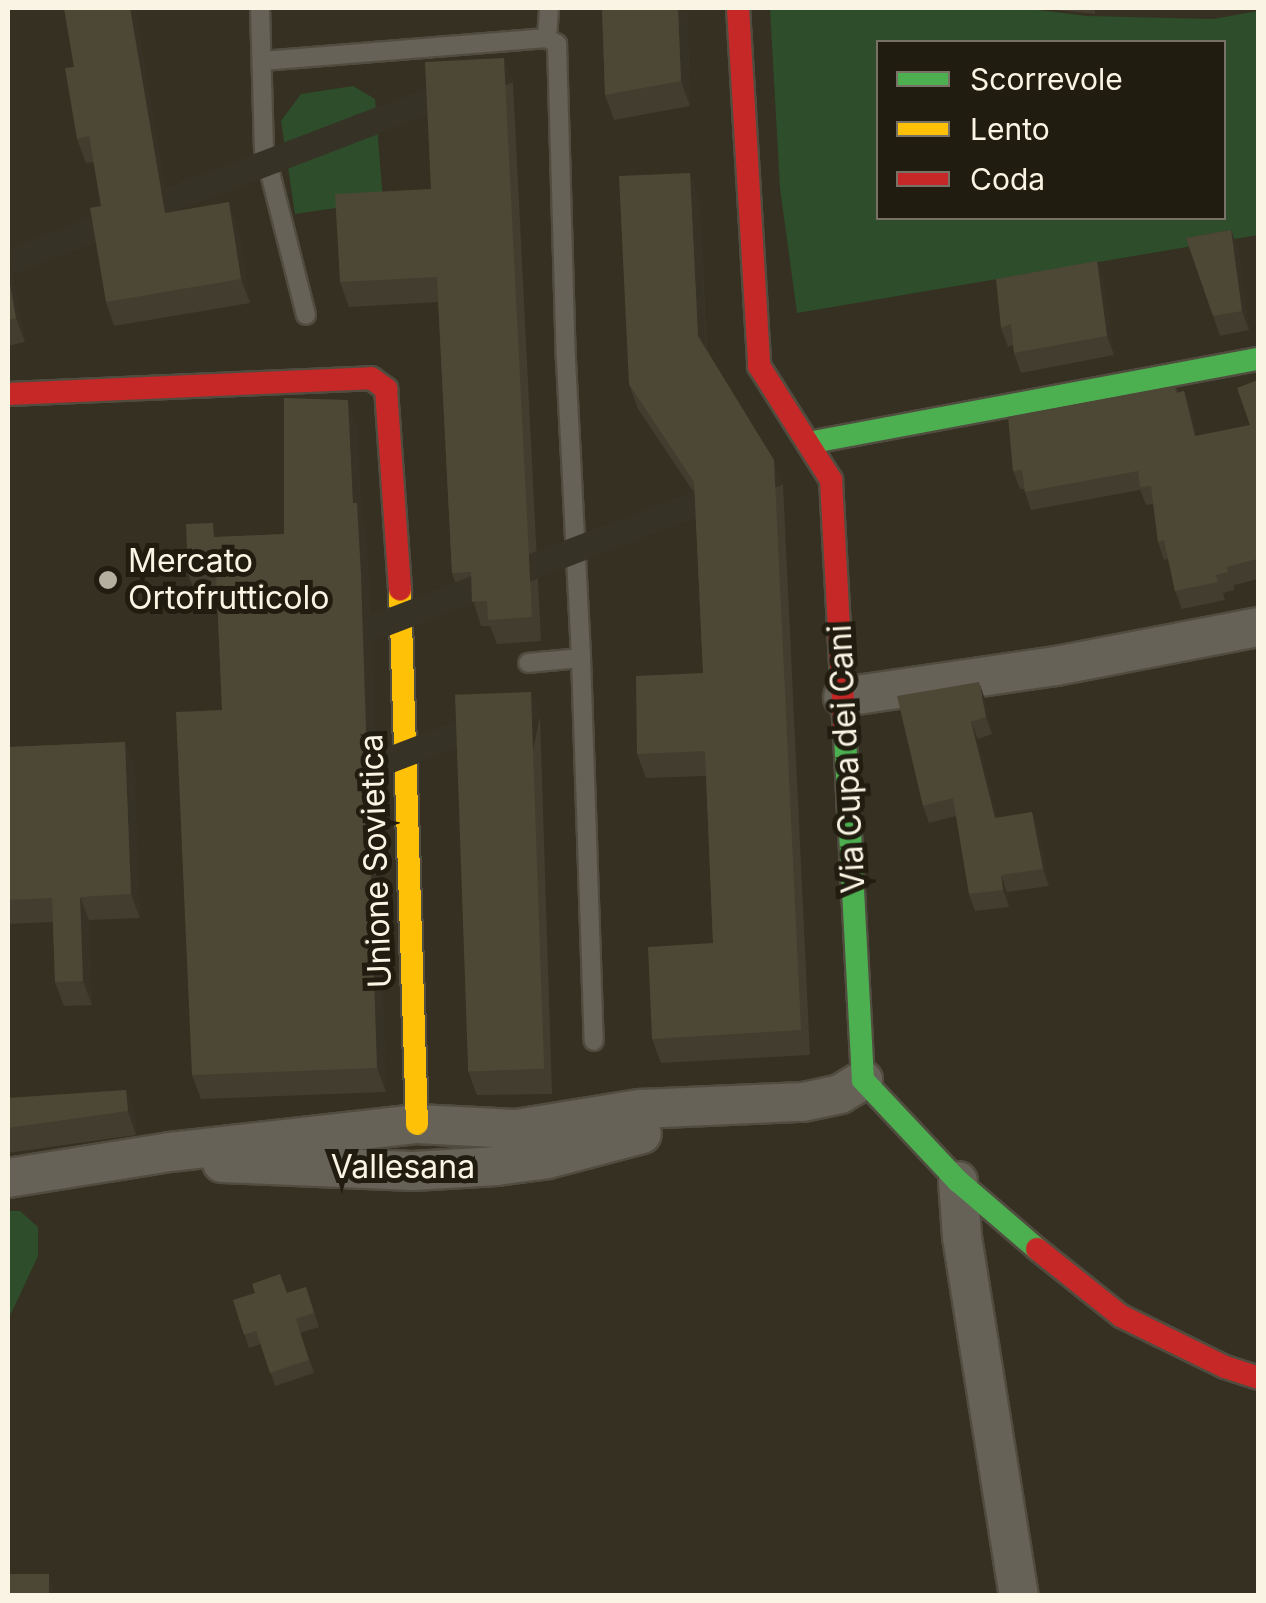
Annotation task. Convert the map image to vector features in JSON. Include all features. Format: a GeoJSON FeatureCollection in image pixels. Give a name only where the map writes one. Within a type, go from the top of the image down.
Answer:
{"type":"FeatureCollection","features":[{"type":"Feature","properties":{"kind":"street","name":"Via Cupa dei Cani"},"geometry":{"type":"LineString","coordinates":[[738,8],[759,366],[831,480],[863,1080]]}},
{"type":"Feature","properties":{"kind":"street"},"geometry":{"type":"LineString","coordinates":[[808,442],[1258,359]]}},
{"type":"Feature","properties":{"kind":"street","name":"Unione Sovietica"},"geometry":{"type":"LineString","coordinates":[[8,394],[371,378],[386,389],[400,596],[417,1124]]}},
{"type":"Feature","properties":{"kind":"street"},"geometry":{"type":"LineString","coordinates":[[844,697],[1056,666],[1258,628]]}},
{"type":"Feature","properties":{"kind":"street"},"geometry":{"type":"LineString","coordinates":[[417,1124],[516,1130],[640,1110],[803,1102],[840,1094],[863,1080],[958,1180],[1070,1278],[1122,1316],[1225,1367],[1258,1378]]}},
{"type":"Feature","properties":{"kind":"street","name":"Vallesana"},"geometry":{"type":"LineString","coordinates":[[170,1152],[241,1167],[413,1171],[497,1166],[548,1160],[634,1135],[765,1122],[818,1124],[863,1080]]}},
{"type":"Feature","properties":{"kind":"street","name":"Vallesana"},"geometry":{"type":"LineString","coordinates":[[170,1152],[417,1124]]}},
{"type":"Feature","properties":{"kind":"street"},"geometry":{"type":"LineString","coordinates":[[8,1178],[170,1152]]}},
{"type":"Feature","properties":{"kind":"street"},"geometry":{"type":"LineString","coordinates":[[958,1180],[962,1237],[1019,1596]]}},
{"type":"Feature","properties":{"kind":"lane"},"geometry":{"type":"LineString","coordinates":[[260,8],[264,149],[306,315]]}},
{"type":"Feature","properties":{"kind":"lane"},"geometry":{"type":"LineString","coordinates":[[547,38],[549,8]]}},
{"type":"Feature","properties":{"kind":"lane"},"geometry":{"type":"LineString","coordinates":[[262,62],[547,38],[557,44],[594,1041]]}},
{"type":"Feature","properties":{"kind":"lane"},"geometry":{"type":"LineString","coordinates":[[528,663],[581,658]]}},
{"type":"Feature","properties":{"kind":"green space"},"geometry":{"type":"Polygon","coordinates":[[[770,8],[1022,8],[1087,16],[1213,19],[1258,11],[1258,235],[797,313],[780,188],[770,8]]]}},
{"type":"Feature","properties":{"kind":"green space"},"geometry":{"type":"Polygon","coordinates":[[[353,86],[375,99],[383,201],[295,214],[281,121],[301,94],[353,86]]]}},
{"type":"Feature","properties":{"kind":"green space"},"geometry":{"type":"Polygon","coordinates":[[[8,1211],[20,1211],[38,1227],[38,1256],[8,1320],[8,1211]]]}},
{"type":"Feature","properties":{"kind":"building"},"geometry":{"type":"Polygon","coordinates":[[[64,8],[130,8],[165,213],[229,202],[241,279],[106,302],[90,208],[101,206],[89,136],[77,139],[65,68],[74,67],[64,8]]]}},
{"type":"Feature","properties":{"kind":"building"},"geometry":{"type":"Polygon","coordinates":[[[602,8],[678,8],[681,81],[605,95],[602,8]]]}},
{"type":"Feature","properties":{"kind":"building"},"geometry":{"type":"Polygon","coordinates":[[[504,58],[532,617],[488,620],[487,601],[472,602],[471,572],[452,573],[437,277],[340,282],[335,194],[431,189],[425,62],[504,58]]]}},
{"type":"Feature","properties":{"kind":"building"},"geometry":{"type":"Polygon","coordinates":[[[690,173],[698,336],[774,460],[801,1030],[652,1039],[648,947],[713,943],[705,751],[637,754],[636,676],[703,673],[694,482],[629,384],[619,176],[690,173]]]}},
{"type":"Feature","properties":{"kind":"building"},"geometry":{"type":"Polygon","coordinates":[[[1231,230],[1242,311],[1213,316],[1186,238],[1231,230]]]}},
{"type":"Feature","properties":{"kind":"building"},"geometry":{"type":"Polygon","coordinates":[[[1097,261],[1107,336],[1014,353],[1011,324],[1001,328],[996,279],[1097,261]]]}},
{"type":"Feature","properties":{"kind":"building"},"geometry":{"type":"Polygon","coordinates":[[[8,273],[16,318],[8,320],[8,273]]]}},
{"type":"Feature","properties":{"kind":"building"},"geometry":{"type":"Polygon","coordinates":[[[1258,380],[1257,559],[1227,567],[1228,572],[1216,575],[1218,582],[1175,591],[1164,540],[1158,542],[1151,486],[1140,487],[1138,471],[1025,492],[1022,470],[1013,471],[1008,417],[1175,386],[1176,393],[1184,391],[1195,436],[1250,425],[1237,388],[1258,380]]]}},
{"type":"Feature","properties":{"kind":"building"},"geometry":{"type":"Polygon","coordinates":[[[284,398],[348,400],[361,574],[377,1068],[192,1075],[176,712],[222,710],[216,573],[188,574],[186,524],[213,523],[214,537],[284,534],[284,398]]]}},
{"type":"Feature","properties":{"kind":"building"},"geometry":{"type":"Polygon","coordinates":[[[979,682],[986,717],[971,722],[995,818],[1032,812],[1043,869],[1001,875],[1003,890],[969,894],[953,798],[923,806],[897,696],[979,682]]]}},
{"type":"Feature","properties":{"kind":"building"},"geometry":{"type":"Polygon","coordinates":[[[531,692],[544,1069],[468,1071],[455,695],[531,692]]]}},
{"type":"Feature","properties":{"kind":"building"},"geometry":{"type":"Polygon","coordinates":[[[125,742],[131,894],[80,897],[83,981],[55,982],[52,898],[8,900],[8,747],[125,742]]]}},
{"type":"Feature","properties":{"kind":"building"},"geometry":{"type":"Polygon","coordinates":[[[126,1090],[128,1111],[8,1128],[8,1098],[126,1090]]]}},
{"type":"Feature","properties":{"kind":"building"},"geometry":{"type":"Polygon","coordinates":[[[280,1274],[287,1293],[306,1287],[314,1313],[296,1319],[309,1360],[270,1373],[256,1331],[244,1335],[233,1300],[255,1293],[252,1284],[280,1274]]]}},
{"type":"Feature","properties":{"kind":"building"},"geometry":{"type":"Polygon","coordinates":[[[8,1574],[49,1574],[49,1596],[8,1596],[8,1574]]]}},
{"type":"Feature","properties":{"kind":"traffic: fast"},"geometry":{"type":"LineString","coordinates":[[808,443],[1258,359]]}},
{"type":"Feature","properties":{"kind":"traffic: fast"},"geometry":{"type":"LineString","coordinates":[[845,737],[863,1080],[958,1181],[1037,1249]]}},
{"type":"Feature","properties":{"kind":"traffic: slow"},"geometry":{"type":"LineString","coordinates":[[400,590],[417,1124]]}},
{"type":"Feature","properties":{"kind":"traffic: jam"},"geometry":{"type":"LineString","coordinates":[[738,8],[759,366],[831,480],[845,737]]}},
{"type":"Feature","properties":{"kind":"traffic: jam"},"geometry":{"type":"LineString","coordinates":[[8,394],[371,378],[386,389],[400,590]]}},
{"type":"Feature","properties":{"kind":"traffic: jam"},"geometry":{"type":"LineString","coordinates":[[1037,1249],[1121,1316],[1225,1367],[1258,1378]]}},
{"type":"Feature","properties":{"kind":"place","name":"Mercato Ortofrutticolo"},"geometry":{"type":"Point","coordinates":[108,580]}}]}
